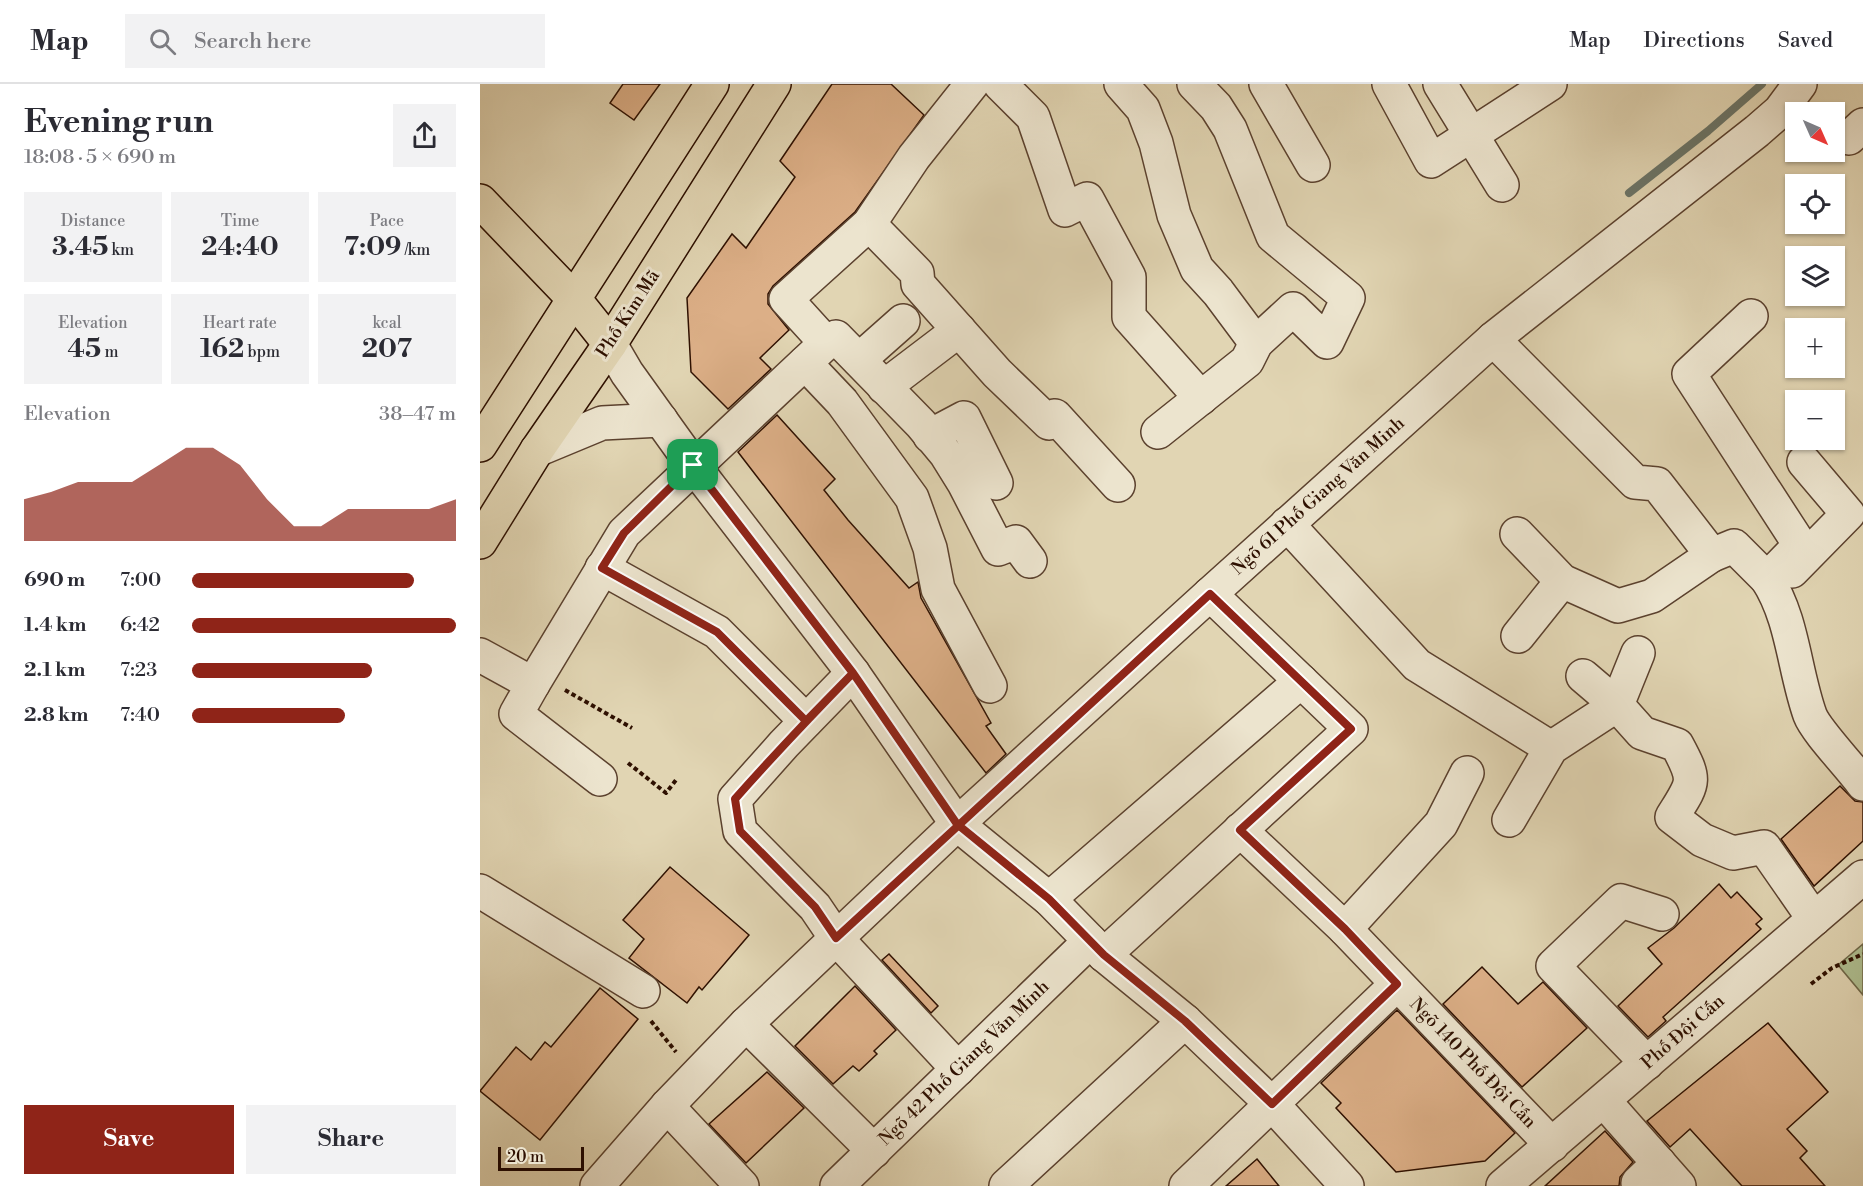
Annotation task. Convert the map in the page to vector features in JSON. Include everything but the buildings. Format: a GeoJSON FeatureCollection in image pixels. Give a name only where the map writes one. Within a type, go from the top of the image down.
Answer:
{"type":"FeatureCollection","features":[{"type":"Feature","properties":{"kind":"main road"},"geometry":{"type":"LineString","coordinates":[[480,446],[712,84]]}},
{"type":"Feature","properties":{"kind":"main road","name":"Phố Kim Mã"},"geometry":{"type":"LineString","coordinates":[[480,542],[537,450],[610,344],[774,84]]}},
{"type":"Feature","properties":{"kind":"main road"},"geometry":{"type":"LineString","coordinates":[[480,201],[575,300],[610,344]]}},
{"type":"Feature","properties":{"kind":"street"},"geometry":{"type":"LineString","coordinates":[[972,84],[914,157],[869,224],[786,299],[842,402],[912,498],[930,549],[938,589],[990,686]]}},
{"type":"Feature","properties":{"kind":"street"},"geometry":{"type":"LineString","coordinates":[[1000,84],[1033,117],[1065,210],[1087,199],[1129,277],[1129,317],[1201,399]]}},
{"type":"Feature","properties":{"kind":"street"},"geometry":{"type":"LineString","coordinates":[[1121,84],[1143,109],[1156,143],[1174,215],[1197,269],[1218,292],[1256,343]]}},
{"type":"Feature","properties":{"kind":"street"},"geometry":{"type":"LineString","coordinates":[[1158,432],[1247,361],[1256,343],[1293,309],[1327,342],[1348,298],[1273,236],[1230,129],[1216,107],[1194,84]]}},
{"type":"Feature","properties":{"kind":"street"},"geometry":{"type":"LineString","coordinates":[[1266,84],[1313,165]]}},
{"type":"Feature","properties":{"kind":"street"},"geometry":{"type":"LineString","coordinates":[[1389,84],[1431,161],[1550,84]]}},
{"type":"Feature","properties":{"kind":"street"},"geometry":{"type":"LineString","coordinates":[[1440,84],[1502,185]]}},
{"type":"Feature","properties":{"kind":"street","name":"Ngõ 61 Phố Giang Văn Minh"},"geometry":{"type":"LineString","coordinates":[[597,1186],[667,1106],[746,1024],[957,824],[1493,339],[1757,131],[1780,111],[1800,84]]}},
{"type":"Feature","properties":{"kind":"street"},"geometry":{"type":"LineString","coordinates":[[869,224],[917,273],[918,284],[997,373],[1049,423],[1055,416],[1118,485]]}},
{"type":"Feature","properties":{"kind":"street"},"geometry":{"type":"LineString","coordinates":[[1751,316],[1689,374],[1800,545],[1770,584]]}},
{"type":"Feature","properties":{"kind":"street"},"geometry":{"type":"LineString","coordinates":[[859,360],[903,321]]}},
{"type":"Feature","properties":{"kind":"street"},"geometry":{"type":"LineString","coordinates":[[884,387],[959,330]]}},
{"type":"Feature","properties":{"kind":"street"},"geometry":{"type":"LineString","coordinates":[[600,779],[516,714],[624,533],[693,465],[815,353],[836,337],[930,436],[964,483],[998,549],[1016,543],[1030,561]]}},
{"type":"Feature","properties":{"kind":"street"},"geometry":{"type":"LineString","coordinates":[[1493,339],[1635,482],[1657,484],[1712,555]]}},
{"type":"Feature","properties":{"kind":"street"},"geometry":{"type":"LineString","coordinates":[[610,344],[627,373],[693,465],[853,673],[957,824],[1049,899],[1097,948],[1185,1021],[1272,1104],[1347,1186]]}},
{"type":"Feature","properties":{"kind":"street"},"geometry":{"type":"LineString","coordinates":[[930,436],[964,418],[996,483]]}},
{"type":"Feature","properties":{"kind":"street"},"geometry":{"type":"LineString","coordinates":[[537,450],[602,423],[660,420]]}},
{"type":"Feature","properties":{"kind":"street"},"geometry":{"type":"LineString","coordinates":[[1770,584],[1848,514],[1804,462]]}},
{"type":"Feature","properties":{"kind":"street"},"geometry":{"type":"LineString","coordinates":[[1287,524],[1417,665],[1551,748]]}},
{"type":"Feature","properties":{"kind":"street"},"geometry":{"type":"LineString","coordinates":[[1517,534],[1562,581],[1618,606],[1652,596],[1712,555],[1734,546],[1770,584],[1788,629],[1810,717],[1863,784]]}},
{"type":"Feature","properties":{"kind":"street"},"geometry":{"type":"LineString","coordinates":[[602,568],[717,632],[806,721]]}},
{"type":"Feature","properties":{"kind":"street"},"geometry":{"type":"LineString","coordinates":[[1518,636],[1562,581]]}},
{"type":"Feature","properties":{"kind":"street"},"geometry":{"type":"LineString","coordinates":[[1049,899],[1301,681],[1210,594]]}},
{"type":"Feature","properties":{"kind":"street"},"geometry":{"type":"LineString","coordinates":[[1509,820],[1551,748],[1617,705],[1638,653]]}},
{"type":"Feature","properties":{"kind":"street"},"geometry":{"type":"LineString","coordinates":[[480,655],[536,680]]}},
{"type":"Feature","properties":{"kind":"street"},"geometry":{"type":"LineString","coordinates":[[853,673],[735,799],[740,831],[815,907],[836,938],[958,1069]]}},
{"type":"Feature","properties":{"kind":"street"},"geometry":{"type":"LineString","coordinates":[[1583,676],[1617,705],[1642,733],[1677,745],[1691,771],[1691,788],[1672,817],[1702,840],[1733,853],[1764,848],[1814,919]]}},
{"type":"Feature","properties":{"kind":"street","name":"Ngõ 42 Phố Giang Văn Minh"},"geometry":{"type":"LineString","coordinates":[[837,1186],[958,1069],[1097,948],[1240,830],[1351,729],[1301,681]]}},
{"type":"Feature","properties":{"kind":"street"},"geometry":{"type":"LineString","coordinates":[[1345,929],[1441,824],[1467,773]]}},
{"type":"Feature","properties":{"kind":"street","name":"Ngõ 140 Phố Đội Cấn"},"geometry":{"type":"LineString","coordinates":[[1240,830],[1345,929],[1552,1145]]}},
{"type":"Feature","properties":{"kind":"street","name":"Phố Đội Cấn"},"geometry":{"type":"LineString","coordinates":[[1503,1186],[1863,877]]}},
{"type":"Feature","properties":{"kind":"street"},"geometry":{"type":"LineString","coordinates":[[480,891],[643,991]]}},
{"type":"Feature","properties":{"kind":"street"},"geometry":{"type":"LineString","coordinates":[[1647,1063],[1553,966],[1621,902],[1662,914]]}},
{"type":"Feature","properties":{"kind":"street"},"geometry":{"type":"LineString","coordinates":[[1186,1186],[1397,984]]}},
{"type":"Feature","properties":{"kind":"street"},"geometry":{"type":"LineString","coordinates":[[1006,1186],[1185,1021]]}},
{"type":"Feature","properties":{"kind":"street"},"geometry":{"type":"LineString","coordinates":[[746,1024],[874,1151]]}},
{"type":"Feature","properties":{"kind":"street"},"geometry":{"type":"LineString","coordinates":[[1604,1101],[1658,1178]]}},
{"type":"Feature","properties":{"kind":"street"},"geometry":{"type":"LineString","coordinates":[[667,1106],[742,1186]]}},
{"type":"Feature","properties":{"kind":"path"},"geometry":{"type":"LineString","coordinates":[[536,680],[632,728]]}},
{"type":"Feature","properties":{"kind":"path"},"geometry":{"type":"LineString","coordinates":[[600,779],[623,759],[666,793],[676,780]]}},
{"type":"Feature","properties":{"kind":"path"},"geometry":{"type":"LineString","coordinates":[[1811,984],[1832,968],[1863,954]]}},
{"type":"Feature","properties":{"kind":"green space"},"geometry":{"type":"Polygon","coordinates":[[[1863,944],[1863,995],[1838,965],[1863,944]]]}},
{"type":"Feature","properties":{"kind":"waterway"},"geometry":{"type":"LineString","coordinates":[[1629,193],[1708,131],[1762,84]]}},
{"type":"Feature","properties":{"kind":"route"},"geometry":{"type":"LineString","coordinates":[[693,465],[624,533],[602,568],[717,632],[806,721],[853,673],[957,824],[1049,899],[1104,955],[1185,1021],[1272,1104],[1397,984],[1345,929],[1240,830],[1351,729],[1210,594],[957,824],[836,938],[815,907],[740,831],[735,799],[784,744],[853,673],[693,465]]}}]}
